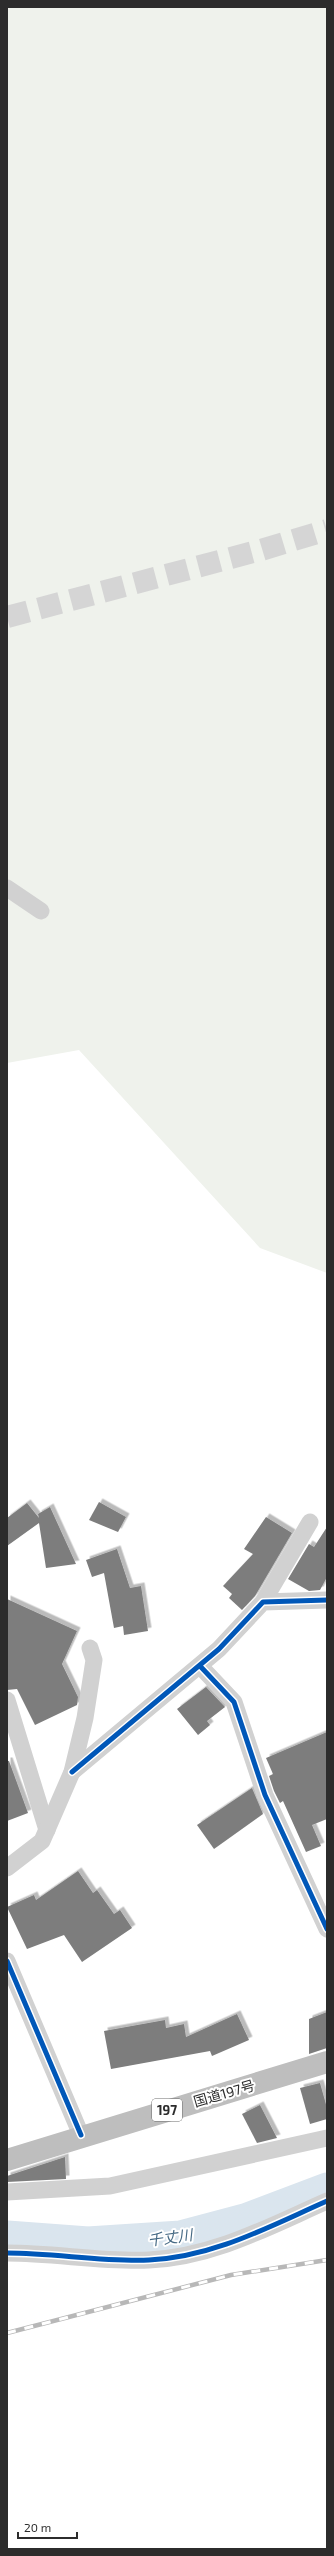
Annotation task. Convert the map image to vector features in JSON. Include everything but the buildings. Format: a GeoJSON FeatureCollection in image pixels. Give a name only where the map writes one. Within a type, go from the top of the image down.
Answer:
{"type":"FeatureCollection","features":[{"type":"Feature","properties":{"kind":"highway","name":"国道197号"},"geometry":{"type":"LineString","coordinates":[[7,2160],[81,2135],[327,2062]]}},
{"type":"Feature","properties":{"kind":"street"},"geometry":{"type":"LineString","coordinates":[[7,888],[41,911]]}},
{"type":"Feature","properties":{"kind":"street"},"geometry":{"type":"LineString","coordinates":[[72,1772],[219,1649],[262,1602],[310,1522]]}},
{"type":"Feature","properties":{"kind":"street"},"geometry":{"type":"LineString","coordinates":[[262,1602],[327,1600]]}},
{"type":"Feature","properties":{"kind":"street"},"geometry":{"type":"LineString","coordinates":[[7,1868],[42,1841],[72,1772],[85,1718],[94,1660],[90,1648]]}},
{"type":"Feature","properties":{"kind":"street"},"geometry":{"type":"LineString","coordinates":[[200,1666],[234,1702],[265,1795],[327,1929]]}},
{"type":"Feature","properties":{"kind":"street"},"geometry":{"type":"LineString","coordinates":[[7,1700],[47,1830]]}},
{"type":"Feature","properties":{"kind":"street"},"geometry":{"type":"LineString","coordinates":[[7,1961],[81,2135]]}},
{"type":"Feature","properties":{"kind":"street"},"geometry":{"type":"LineString","coordinates":[[7,2192],[110,2186],[327,2138]]}},
{"type":"Feature","properties":{"kind":"street"},"geometry":{"type":"LineString","coordinates":[[7,2252],[49,2253],[108,2259],[150,2260],[217,2248],[327,2201]]}},
{"type":"Feature","properties":{"kind":"shaded area"},"geometry":{"type":"Polygon","coordinates":[[[7,7],[327,7],[327,1273],[260,1248],[79,1050],[7,1063],[7,7]]]}},
{"type":"Feature","properties":{"kind":"waterway","name":"千丈川"},"geometry":{"type":"LineString","coordinates":[[7,2238],[88,2244],[181,2238],[245,2221],[327,2190]]}},
{"type":"Feature","properties":{"kind":"tunnel"},"geometry":{"type":"LineString","coordinates":[[7,617],[261,550],[327,530]]}},
{"type":"Feature","properties":{"kind":"railway"},"geometry":{"type":"LineString","coordinates":[[7,2333],[231,2275],[327,2260]]}},
{"type":"Feature","properties":{"kind":"cycle path"},"geometry":{"type":"LineString","coordinates":[[72,1772],[219,1649],[263,1602],[327,1600]]}},
{"type":"Feature","properties":{"kind":"cycle path"},"geometry":{"type":"LineString","coordinates":[[200,1666],[234,1702],[265,1795],[327,1929]]}},
{"type":"Feature","properties":{"kind":"cycle path"},"geometry":{"type":"LineString","coordinates":[[7,1961],[81,2135]]}},
{"type":"Feature","properties":{"kind":"cycle path"},"geometry":{"type":"LineString","coordinates":[[7,2253],[43,2254],[96,2259],[149,2260],[173,2258],[219,2247],[241,2239],[327,2201]]}}]}
